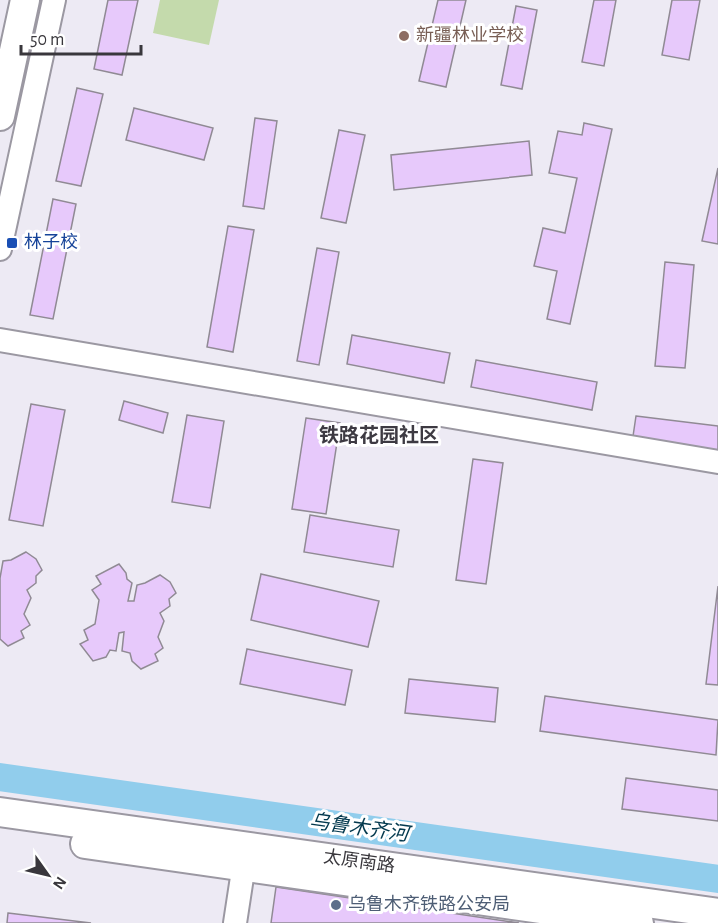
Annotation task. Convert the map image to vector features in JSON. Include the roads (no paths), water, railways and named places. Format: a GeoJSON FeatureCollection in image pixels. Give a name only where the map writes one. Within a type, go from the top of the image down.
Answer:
{"type":"FeatureCollection","features":[{"type":"Feature","properties":{"kind":"main road"},"geometry":{"type":"LineString","coordinates":[[0,24],[5,0]]}},
{"type":"Feature","properties":{"kind":"main road"},"geometry":{"type":"LineString","coordinates":[[0,116],[25,0]]}},
{"type":"Feature","properties":{"kind":"main road","name":"太原南路"},"geometry":{"type":"LineString","coordinates":[[0,812],[245,857],[718,913]]}},
{"type":"Feature","properties":{"kind":"main road"},"geometry":{"type":"LineString","coordinates":[[0,832],[245,857],[639,923]]}},
{"type":"Feature","properties":{"kind":"street"},"geometry":{"type":"LineString","coordinates":[[0,249],[54,0]]}},
{"type":"Feature","properties":{"kind":"street"},"geometry":{"type":"LineString","coordinates":[[0,340],[718,462]]}},
{"type":"Feature","properties":{"kind":"street"},"geometry":{"type":"LineString","coordinates":[[235,923],[245,857]]}},
{"type":"Feature","properties":{"kind":"waterway","name":"乌鲁木齐河"},"geometry":{"type":"LineString","coordinates":[[0,777],[718,879]]}},
{"type":"Feature","properties":{"kind":"place","name":"新疆林业学校"},"geometry":{"type":"Point","coordinates":[404,36]}},
{"type":"Feature","properties":{"kind":"place","name":"林子校"},"geometry":{"type":"Point","coordinates":[12,243]}},
{"type":"Feature","properties":{"kind":"place","name":"乌鲁木齐铁路公安局"},"geometry":{"type":"Point","coordinates":[336,905]}},
{"type":"Feature","properties":{"kind":"district","name":"铁路花园社区"},"geometry":{"type":"Point","coordinates":[379,436]}}]}
